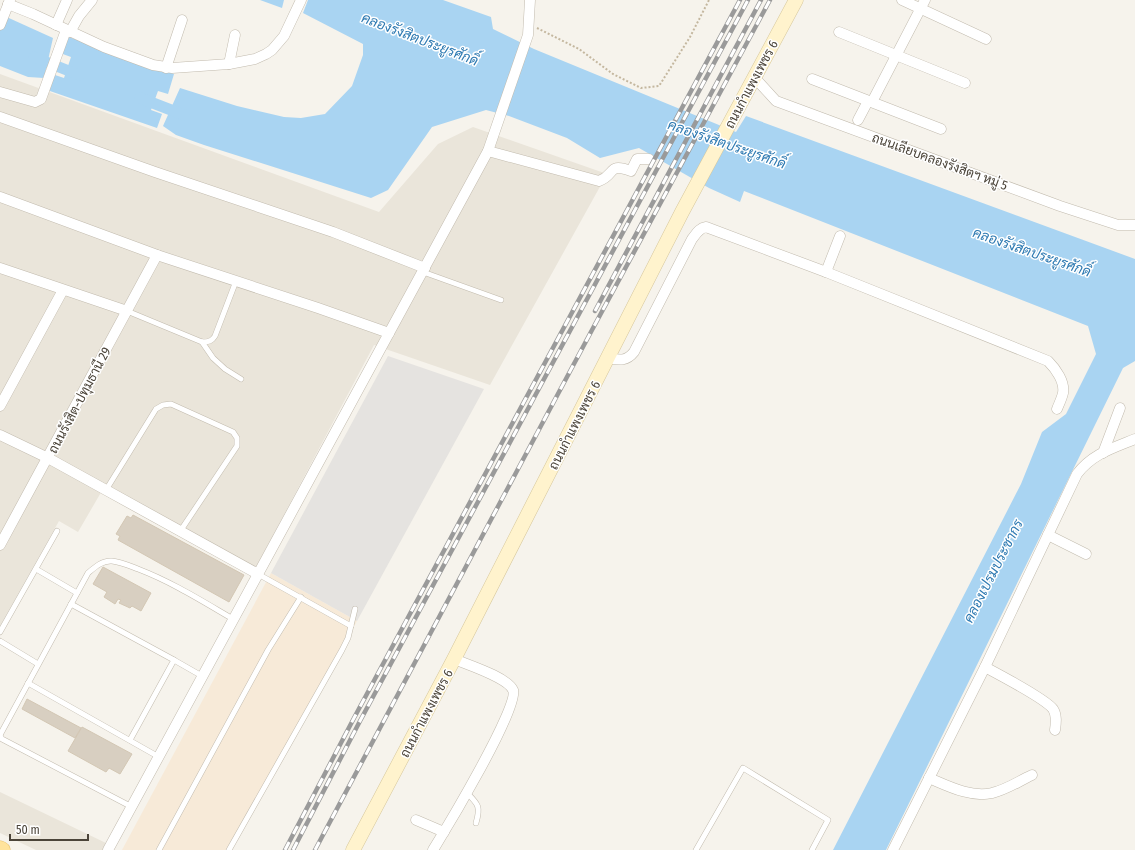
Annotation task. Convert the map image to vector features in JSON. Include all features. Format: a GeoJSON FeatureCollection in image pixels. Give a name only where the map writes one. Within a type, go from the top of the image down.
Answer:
{"type":"FeatureCollection","features":[{"type":"Feature","properties":{"kind":"main road","name":"ถนนกำแพงเพชร 6"},"geometry":{"type":"LineString","coordinates":[[353,850],[454,659],[682,212],[796,0]]}},
{"type":"Feature","properties":{"kind":"street"},"geometry":{"type":"LineString","coordinates":[[56,25],[67,0]]}},
{"type":"Feature","properties":{"kind":"street"},"geometry":{"type":"LineString","coordinates":[[0,92],[35,102],[41,99],[68,31],[92,0]]}},
{"type":"Feature","properties":{"kind":"street"},"geometry":{"type":"LineString","coordinates":[[108,850],[488,150],[498,125],[528,35],[530,0]]}},
{"type":"Feature","properties":{"kind":"street"},"geometry":{"type":"LineString","coordinates":[[902,0],[923,4],[986,39]]}},
{"type":"Feature","properties":{"kind":"street"},"geometry":{"type":"LineString","coordinates":[[0,25],[8,5],[104,47],[153,65],[166,68],[229,64],[255,59],[272,50],[284,36],[299,4]]}},
{"type":"Feature","properties":{"kind":"street"},"geometry":{"type":"LineString","coordinates":[[858,120],[896,55],[923,4]]}},
{"type":"Feature","properties":{"kind":"street"},"geometry":{"type":"LineString","coordinates":[[166,68],[182,20]]}},
{"type":"Feature","properties":{"kind":"street"},"geometry":{"type":"LineString","coordinates":[[840,32],[965,83]]}},
{"type":"Feature","properties":{"kind":"street"},"geometry":{"type":"LineString","coordinates":[[229,64],[235,35]]}},
{"type":"Feature","properties":{"kind":"street","name":"ถนนเลียบคลองรังสิตฯ หมู่ 5"},"geometry":{"type":"LineString","coordinates":[[755,78],[776,100],[1060,206],[1118,225],[1135,225]]}},
{"type":"Feature","properties":{"kind":"street"},"geometry":{"type":"LineString","coordinates":[[812,79],[941,129]]}},
{"type":"Feature","properties":{"kind":"street"},"geometry":{"type":"LineString","coordinates":[[0,117],[155,172],[333,232],[424,270]]}},
{"type":"Feature","properties":{"kind":"street"},"geometry":{"type":"LineString","coordinates":[[488,150],[599,181],[605,179],[612,169],[618,167],[631,171],[637,158],[649,159]]}},
{"type":"Feature","properties":{"kind":"street"},"geometry":{"type":"LineString","coordinates":[[0,197],[157,255],[389,333]]}},
{"type":"Feature","properties":{"kind":"street"},"geometry":{"type":"LineString","coordinates":[[607,358],[619,360],[625,359],[630,357],[634,352],[692,239],[702,227],[706,227],[826,272],[1048,361],[1054,367],[1063,384],[1064,393],[1057,409]]}},
{"type":"Feature","properties":{"kind":"street"},"geometry":{"type":"LineString","coordinates":[[826,272],[840,236]]}},
{"type":"Feature","properties":{"kind":"street","name":"ถนนรังสิต-ปทุมธานี 29"},"geometry":{"type":"LineString","coordinates":[[0,544],[157,255]]}},
{"type":"Feature","properties":{"kind":"street"},"geometry":{"type":"LineString","coordinates":[[0,268],[127,311]]}},
{"type":"Feature","properties":{"kind":"street"},"geometry":{"type":"LineString","coordinates":[[0,406],[63,290]]}},
{"type":"Feature","properties":{"kind":"street"},"geometry":{"type":"LineString","coordinates":[[1103,453],[1120,408]]}},
{"type":"Feature","properties":{"kind":"street"},"geometry":{"type":"LineString","coordinates":[[0,435],[48,458],[181,530],[258,574]]}},
{"type":"Feature","properties":{"kind":"street"},"geometry":{"type":"LineString","coordinates":[[893,850],[985,667],[1077,474],[1084,464],[1092,458],[1135,439]]}},
{"type":"Feature","properties":{"kind":"street"},"geometry":{"type":"LineString","coordinates":[[1048,535],[1086,554]]}},
{"type":"Feature","properties":{"kind":"street"},"geometry":{"type":"LineString","coordinates":[[434,850],[495,740],[514,697],[514,692],[504,680],[454,659]]}},
{"type":"Feature","properties":{"kind":"street"},"geometry":{"type":"LineString","coordinates":[[985,667],[1042,700],[1053,709],[1056,716],[1055,730]]}},
{"type":"Feature","properties":{"kind":"street"},"geometry":{"type":"LineString","coordinates":[[929,778],[966,792],[979,794],[992,793],[1032,775]]}},
{"type":"Feature","properties":{"kind":"street"},"geometry":{"type":"LineString","coordinates":[[416,820],[444,832]]}},
{"type":"Feature","properties":{"kind":"lane"},"geometry":{"type":"LineString","coordinates":[[424,270],[501,300]]}},
{"type":"Feature","properties":{"kind":"lane"},"geometry":{"type":"LineString","coordinates":[[202,342],[212,340],[215,336],[236,281]]}},
{"type":"Feature","properties":{"kind":"lane"},"geometry":{"type":"LineString","coordinates":[[127,311],[202,342],[213,358],[225,369],[241,379]]}},
{"type":"Feature","properties":{"kind":"lane"},"geometry":{"type":"LineString","coordinates":[[106,490],[156,409],[163,405],[170,404],[232,432],[237,438],[237,446],[181,530]]}},
{"type":"Feature","properties":{"kind":"lane"},"geometry":{"type":"LineString","coordinates":[[0,632],[57,531]]}},
{"type":"Feature","properties":{"kind":"lane"},"geometry":{"type":"LineString","coordinates":[[132,807],[2,739],[0,735],[38,664],[88,573],[101,564],[111,561],[124,564],[156,576],[181,588],[233,619]]}},
{"type":"Feature","properties":{"kind":"lane"},"geometry":{"type":"LineString","coordinates":[[36,569],[77,592]]}},
{"type":"Feature","properties":{"kind":"lane"},"geometry":{"type":"LineString","coordinates":[[258,574],[351,626]]}},
{"type":"Feature","properties":{"kind":"lane"},"geometry":{"type":"LineString","coordinates":[[159,850],[268,650],[301,597]]}},
{"type":"Feature","properties":{"kind":"lane"},"geometry":{"type":"LineString","coordinates":[[71,604],[202,676]]}},
{"type":"Feature","properties":{"kind":"lane"},"geometry":{"type":"LineString","coordinates":[[230,850],[342,650],[351,626],[355,609]]}},
{"type":"Feature","properties":{"kind":"lane"},"geometry":{"type":"LineString","coordinates":[[0,641],[38,664]]}},
{"type":"Feature","properties":{"kind":"lane"},"geometry":{"type":"LineString","coordinates":[[130,740],[174,660]]}},
{"type":"Feature","properties":{"kind":"lane"},"geometry":{"type":"LineString","coordinates":[[28,684],[159,756]]}},
{"type":"Feature","properties":{"kind":"lane"},"geometry":{"type":"LineString","coordinates":[[696,850],[743,768],[828,820],[812,850]]}},
{"type":"Feature","properties":{"kind":"lane"},"geometry":{"type":"LineString","coordinates":[[466,792],[477,802],[478,816],[476,823]]}},
{"type":"Feature","properties":{"kind":"path"},"geometry":{"type":"LineString","coordinates":[[529,23],[579,49],[613,74],[641,88],[659,86],[690,37],[708,0]]}},
{"type":"Feature","properties":{"kind":"shaded area"},"geometry":{"type":"Polygon","coordinates":[[[0,74],[379,212],[438,144],[473,127],[607,174],[490,385],[374,345],[252,575],[103,489],[78,532],[59,521],[0,626],[0,74]]]}},
{"type":"Feature","properties":{"kind":"shaded area"},"geometry":{"type":"Polygon","coordinates":[[[388,356],[484,389],[357,621],[271,573],[388,356]]]}},
{"type":"Feature","properties":{"kind":"shaded area"},"geometry":{"type":"Polygon","coordinates":[[[271,573],[357,621],[231,850],[122,850],[271,573]]]}},
{"type":"Feature","properties":{"kind":"shaded area"},"geometry":{"type":"Polygon","coordinates":[[[0,792],[108,844],[105,850],[36,850],[0,833],[0,792]]]}},
{"type":"Feature","properties":{"kind":"water"},"geometry":{"type":"Polygon","coordinates":[[[260,0],[284,0],[282,8],[260,0]]]}},
{"type":"Feature","properties":{"kind":"water"},"geometry":{"type":"Polygon","coordinates":[[[308,0],[443,0],[491,17],[493,29],[534,49],[736,132],[746,116],[1135,259],[1135,361],[1123,368],[886,850],[833,850],[1021,484],[1042,432],[1066,414],[1096,354],[1088,326],[744,191],[740,202],[709,188],[639,148],[600,158],[567,138],[509,116],[486,110],[432,127],[388,190],[371,198],[204,145],[176,135],[163,126],[180,88],[237,106],[284,117],[301,118],[325,114],[352,86],[363,55],[363,44],[303,13],[308,0]]]}},
{"type":"Feature","properties":{"kind":"water"},"geometry":{"type":"Polygon","coordinates":[[[0,14],[53,38],[44,78],[28,77],[0,66],[0,14]]]}},
{"type":"Feature","properties":{"kind":"water"},"geometry":{"type":"Polygon","coordinates":[[[66,36],[174,74],[168,94],[158,91],[151,110],[162,114],[157,128],[47,90],[52,74],[64,78],[71,57],[60,53],[66,36]]]}},
{"type":"Feature","properties":{"kind":"building"},"geometry":{"type":"Polygon","coordinates":[[[133,515],[244,575],[229,602],[118,540],[120,536],[116,534],[127,516],[131,518],[133,515]]]}},
{"type":"Feature","properties":{"kind":"building"},"geometry":{"type":"Polygon","coordinates":[[[103,567],[151,593],[141,611],[132,606],[130,608],[119,603],[121,600],[118,599],[115,604],[104,597],[107,592],[93,584],[103,567]]]}},
{"type":"Feature","properties":{"kind":"building"},"geometry":{"type":"Polygon","coordinates":[[[27,699],[81,728],[75,738],[22,709],[27,699]]]}},
{"type":"Feature","properties":{"kind":"building"},"geometry":{"type":"Polygon","coordinates":[[[82,727],[132,754],[120,774],[109,768],[106,772],[68,751],[82,727]]]}},
{"type":"Feature","properties":{"kind":"waterway"},"geometry":{"type":"LineString","coordinates":[[34,57],[79,75]]}},
{"type":"Feature","properties":{"kind":"waterway"},"geometry":{"type":"LineString","coordinates":[[140,98],[184,115]]}},
{"type":"Feature","properties":{"kind":"railway"},"geometry":{"type":"LineString","coordinates":[[285,850],[354,718],[740,0]]}},
{"type":"Feature","properties":{"kind":"railway"},"geometry":{"type":"LineString","coordinates":[[293,850],[360,721],[748,0]]}},
{"type":"Feature","properties":{"kind":"railway"},"geometry":{"type":"LineString","coordinates":[[595,311],[761,0]]}},
{"type":"Feature","properties":{"kind":"railway"},"geometry":{"type":"LineString","coordinates":[[315,850],[770,0]]}},
{"type":"Feature","properties":{"kind":"water label","name":"คลองรังสิตประยูรศักดิ์"},"geometry":{"type":"Point","coordinates":[420,39]}},
{"type":"Feature","properties":{"kind":"water label","name":"คลองรังสิตประยูรศักดิ์"},"geometry":{"type":"Point","coordinates":[727,144]}},
{"type":"Feature","properties":{"kind":"water label","name":"คลองรังสิตประยูรศักดิ์"},"geometry":{"type":"Point","coordinates":[1032,252]}},
{"type":"Feature","properties":{"kind":"water label","name":"คลองเปรมประชากร"},"geometry":{"type":"Point","coordinates":[993,571]}}]}
